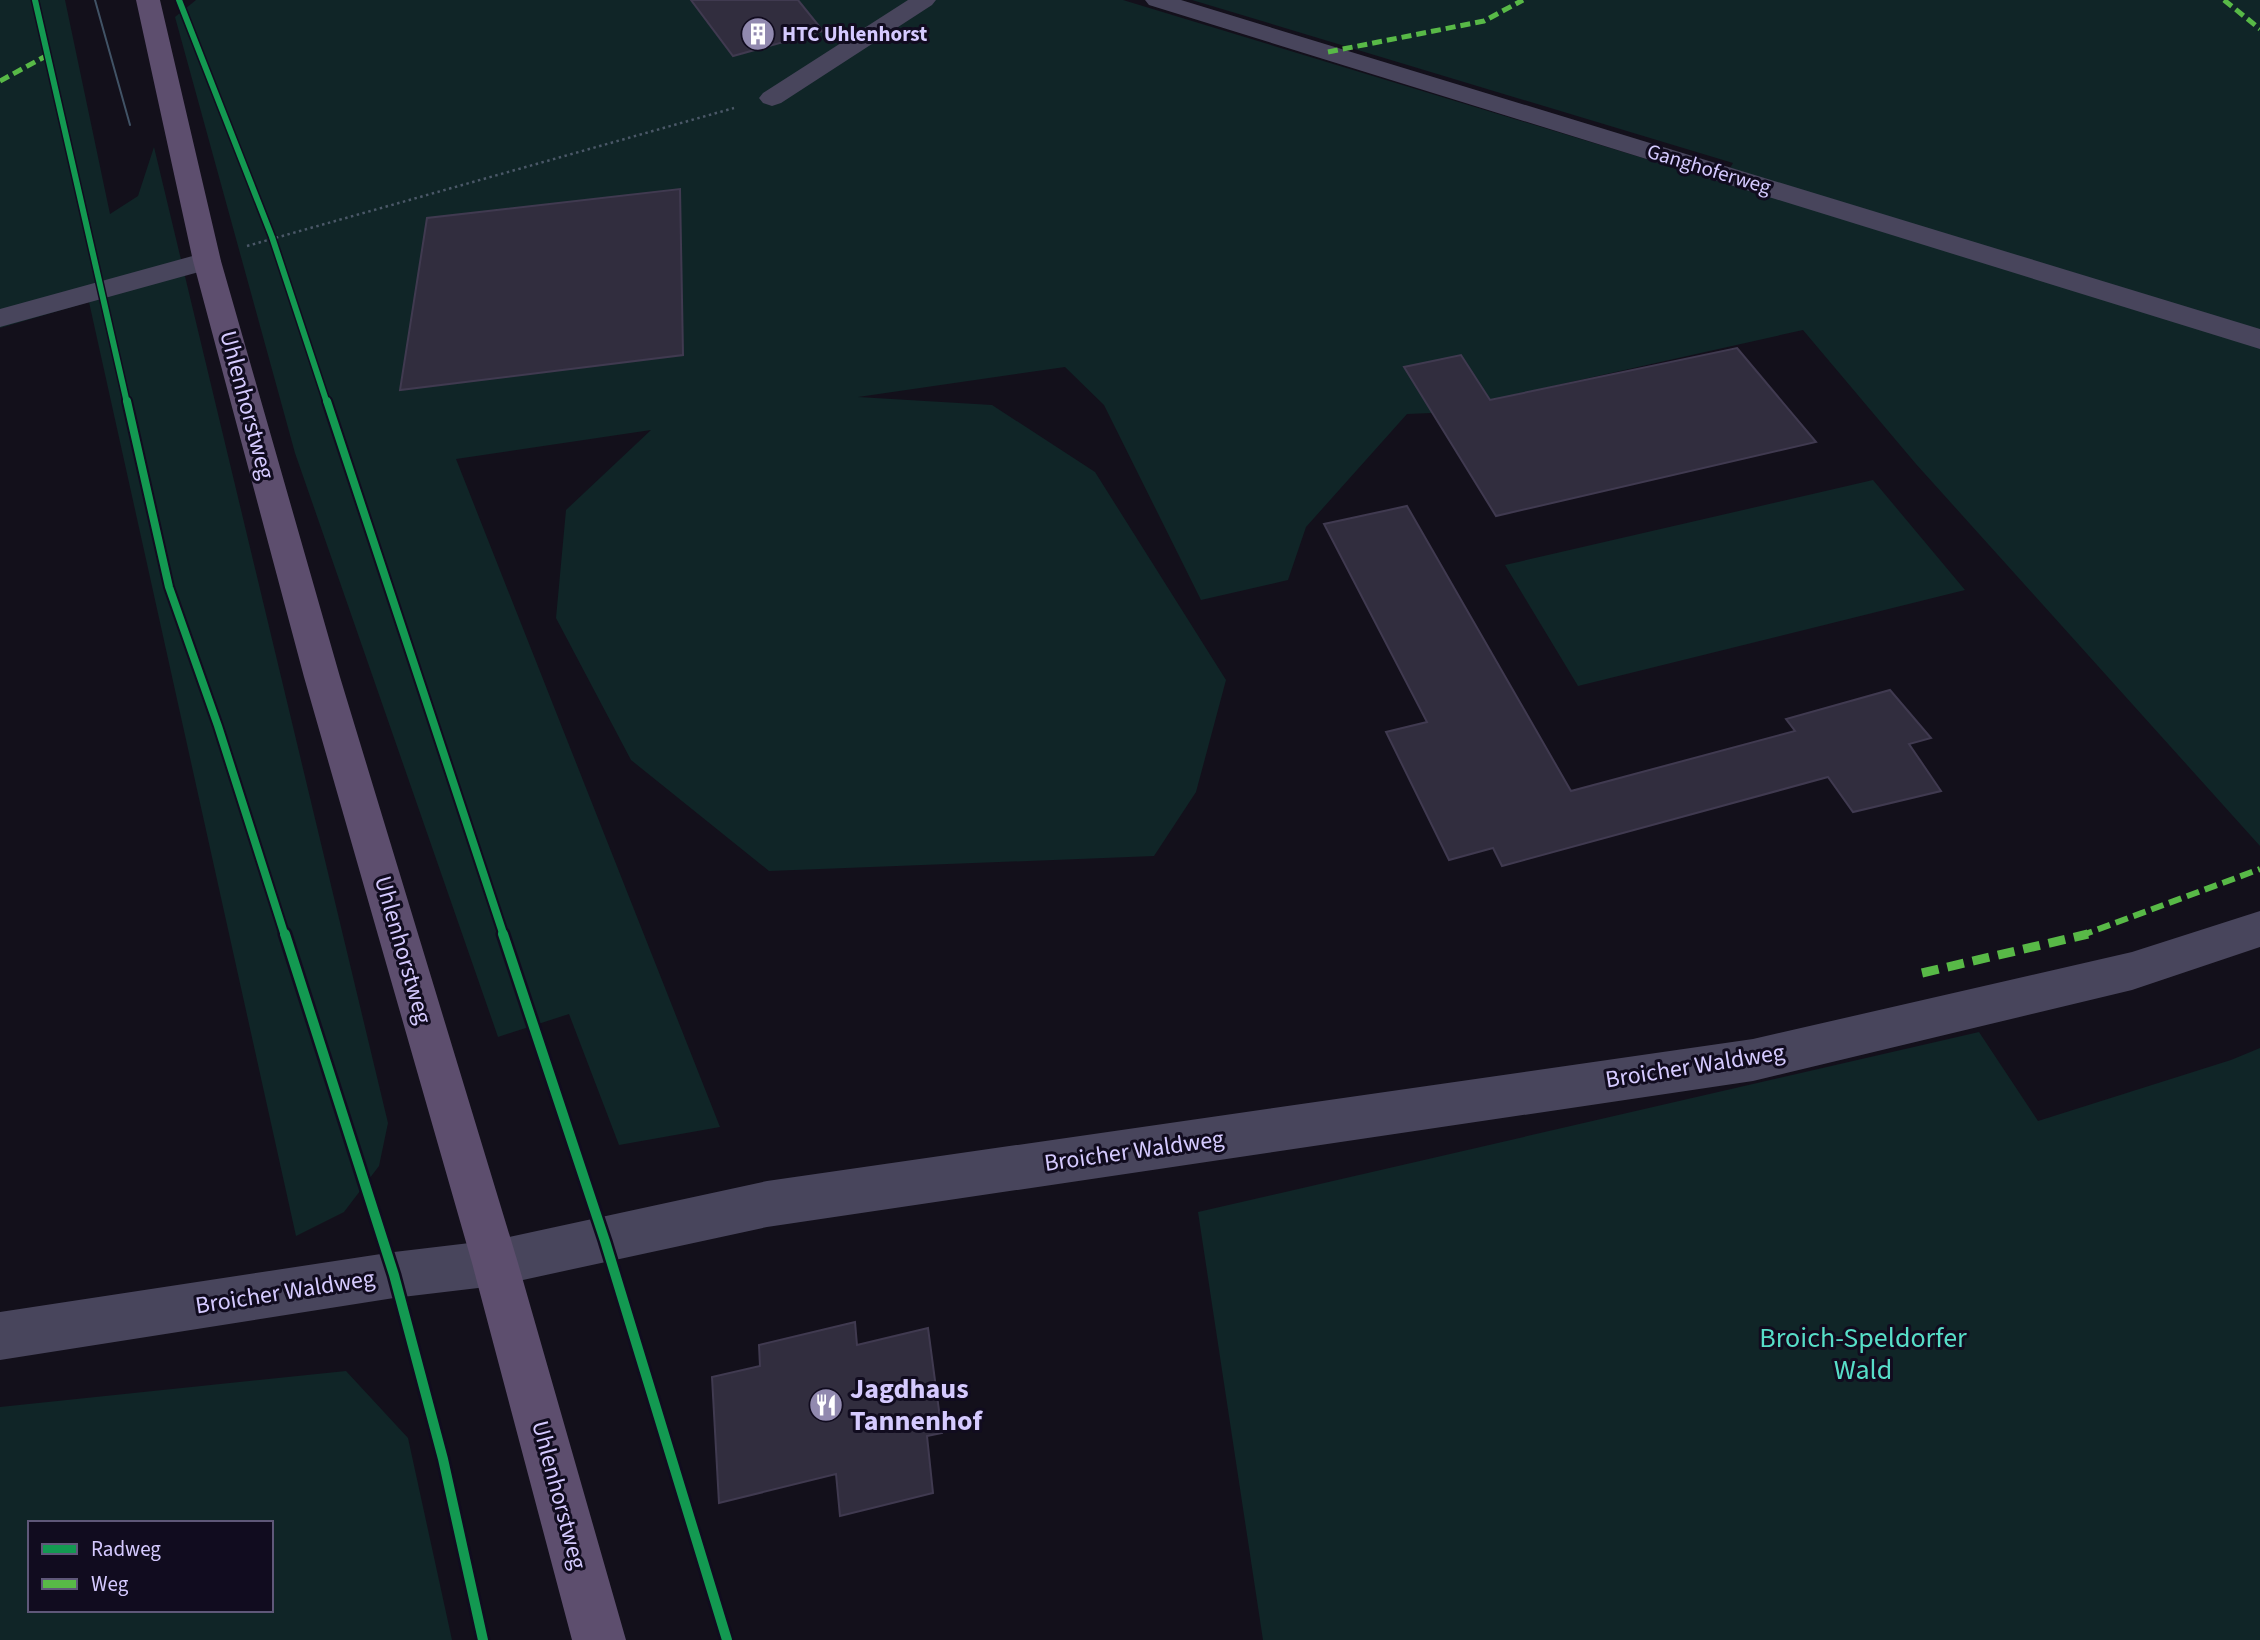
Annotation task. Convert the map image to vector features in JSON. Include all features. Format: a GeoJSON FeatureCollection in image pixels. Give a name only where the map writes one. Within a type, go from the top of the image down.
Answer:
{"type":"FeatureCollection","features":[{"type":"Feature","properties":{"kind":"main road","name":"Uhlenhorstweg"},"geometry":{"type":"LineString","coordinates":[[148,0],[207,261],[322,677],[495,1263],[599,1640]]}},
{"type":"Feature","properties":{"kind":"street"},"geometry":{"type":"LineString","coordinates":[[772,98],[924,0]]}},
{"type":"Feature","properties":{"kind":"street","name":"Ganghoferweg"},"geometry":{"type":"LineString","coordinates":[[1157,0],[2260,339]]}},
{"type":"Feature","properties":{"kind":"street"},"geometry":{"type":"LineString","coordinates":[[0,318],[207,261]]}},
{"type":"Feature","properties":{"kind":"street","name":"Broicher Waldweg"},"geometry":{"type":"LineString","coordinates":[[0,1336],[394,1275],[495,1263],[767,1204],[1753,1060],[2132,971],[2260,929]]}},
{"type":"Feature","properties":{"kind":"path"},"geometry":{"type":"LineString","coordinates":[[207,261],[272,237],[772,98]]}},
{"type":"Feature","properties":{"kind":"green space"},"geometry":{"type":"Polygon","coordinates":[[[0,0],[65,0],[110,214],[138,196],[154,147],[388,1123],[379,1166],[344,1212],[296,1236],[89,302],[0,328],[0,0]]]}},
{"type":"Feature","properties":{"kind":"green space"},"geometry":{"type":"Polygon","coordinates":[[[196,0],[1123,0],[1722,182],[1733,163],[1192,0],[2260,0],[2260,846],[1916,464],[1803,330],[1431,413],[1407,414],[1306,527],[1288,580],[1201,600],[1104,405],[1065,367],[858,397],[992,405],[1095,472],[1226,680],[1196,792],[1154,856],[769,871],[631,760],[556,618],[566,510],[651,430],[456,459],[720,1127],[619,1145],[569,1014],[498,1037],[295,453],[175,17],[196,0]]]}},
{"type":"Feature","properties":{"kind":"green space"},"geometry":{"type":"Polygon","coordinates":[[[1873,480],[1965,590],[1578,686],[1505,565],[1873,480]]]}},
{"type":"Feature","properties":{"kind":"green space","name":"Broich-Speldorfer Wald"},"geometry":{"type":"Polygon","coordinates":[[[1979,1032],[2038,1121],[2231,1060],[2260,1048],[2260,1640],[1263,1640],[1198,1212],[1979,1032]]]}},
{"type":"Feature","properties":{"kind":"green space"},"geometry":{"type":"Polygon","coordinates":[[[346,1371],[408,1438],[452,1640],[0,1640],[0,1407],[346,1371]]]}},
{"type":"Feature","properties":{"kind":"building","name":"HTC Uhlenhorst"},"geometry":{"type":"Polygon","coordinates":[[[691,0],[798,0],[823,31],[733,56],[691,0]]]}},
{"type":"Feature","properties":{"kind":"building"},"geometry":{"type":"Polygon","coordinates":[[[680,189],[683,355],[400,390],[427,218],[680,189]]]}},
{"type":"Feature","properties":{"kind":"building"},"geometry":{"type":"Polygon","coordinates":[[[1737,348],[1816,442],[1496,516],[1404,367],[1461,355],[1490,400],[1737,348]]]}},
{"type":"Feature","properties":{"kind":"building"},"geometry":{"type":"Polygon","coordinates":[[[1407,506],[1571,791],[1795,731],[1786,719],[1890,690],[1931,738],[1909,744],[1941,791],[1853,812],[1828,777],[1502,866],[1493,848],[1449,860],[1386,732],[1427,722],[1324,524],[1407,506]]]}},
{"type":"Feature","properties":{"kind":"building","name":"Jagdhaus Tannenhof"},"geometry":{"type":"Polygon","coordinates":[[[855,1322],[857,1345],[928,1328],[942,1433],[927,1436],[933,1493],[840,1516],[836,1474],[719,1503],[712,1377],[760,1366],[759,1345],[855,1322]]]}},
{"type":"Feature","properties":{"kind":"tram line"},"geometry":{"type":"LineString","coordinates":[[95,0],[130,125]]}},
{"type":"Feature","properties":{"kind":"marked path"},"geometry":{"type":"LineString","coordinates":[[1328,52],[1484,21],[1523,0]]}},
{"type":"Feature","properties":{"kind":"marked path"},"geometry":{"type":"LineString","coordinates":[[2224,0],[2260,29]]}},
{"type":"Feature","properties":{"kind":"marked path"},"geometry":{"type":"LineString","coordinates":[[0,81],[46,56]]}},
{"type":"Feature","properties":{"kind":"marked path"},"geometry":{"type":"LineString","coordinates":[[1922,973],[2092,933],[2260,869]]}},
{"type":"Feature","properties":{"kind":"cycle path"},"geometry":{"type":"LineString","coordinates":[[35,0],[169,587],[218,726],[394,1275],[443,1459],[483,1640]]}},
{"type":"Feature","properties":{"kind":"cycle path"},"geometry":{"type":"LineString","coordinates":[[179,0],[272,237],[605,1241],[727,1640]]}},
{"type":"Feature","properties":{"kind":"place","name":"HTC Uhlenhorst"},"geometry":{"type":"Point","coordinates":[758,34]}},
{"type":"Feature","properties":{"kind":"place","name":"Jagdhaus Tannenhof"},"geometry":{"type":"Point","coordinates":[826,1405]}}]}
